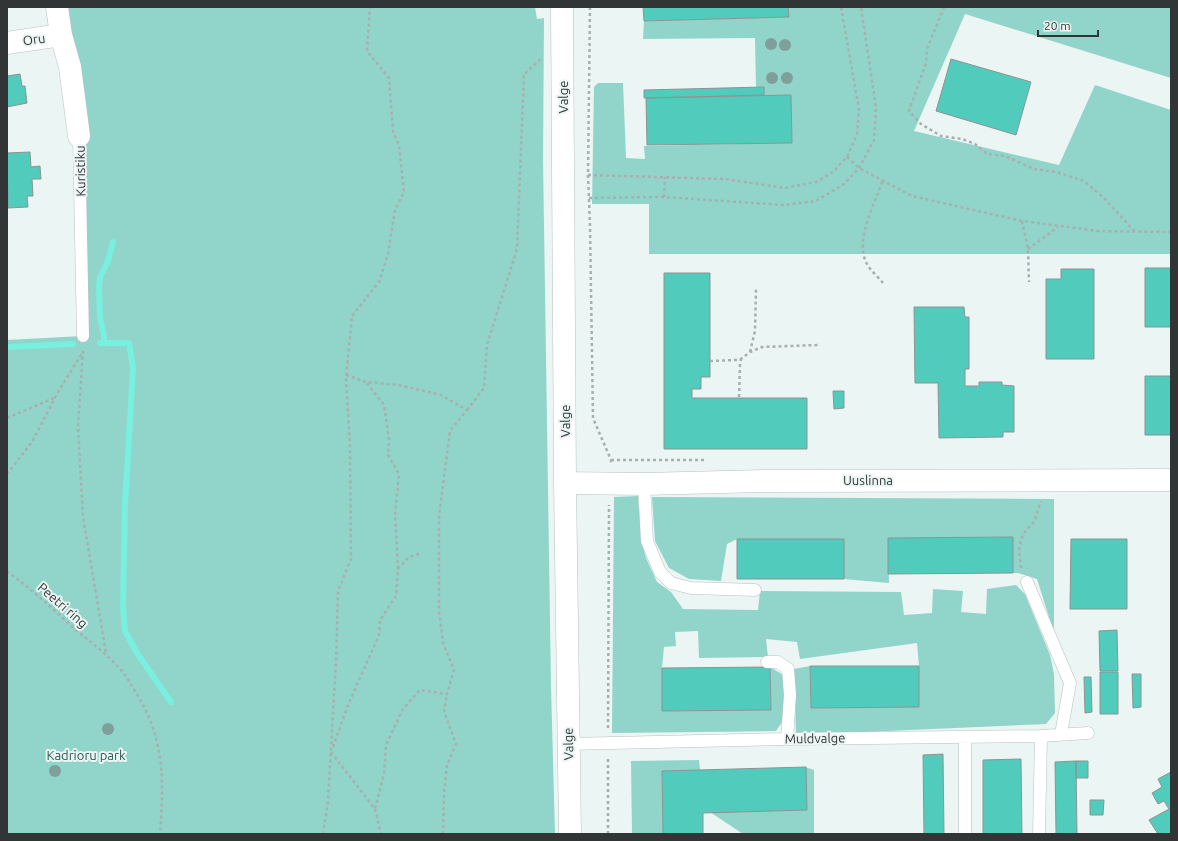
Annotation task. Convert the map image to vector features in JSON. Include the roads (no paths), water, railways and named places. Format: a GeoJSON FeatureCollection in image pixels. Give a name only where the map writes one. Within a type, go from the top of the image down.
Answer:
{"type":"FeatureCollection","features":[{"type":"Feature","properties":{"kind":"street","name":"Kuristiku"},"geometry":{"type":"LineString","coordinates":[[57,7],[61,35],[70,67],[79,136]]}},
{"type":"Feature","properties":{"kind":"street","name":"Valge"},"geometry":{"type":"LineString","coordinates":[[562,7],[565,483],[570,834]]}},
{"type":"Feature","properties":{"kind":"street","name":"Oru"},"geometry":{"type":"LineString","coordinates":[[7,43],[61,35]]}},
{"type":"Feature","properties":{"kind":"street","name":"Uuslinna"},"geometry":{"type":"LineString","coordinates":[[565,483],[644,484],[767,481],[1171,480]]}},
{"type":"Feature","properties":{"kind":"lane","name":"Kuristiku"},"geometry":{"type":"LineString","coordinates":[[79,136],[83,336]]}},
{"type":"Feature","properties":{"kind":"lane"},"geometry":{"type":"LineString","coordinates":[[644,484],[647,541],[660,572],[671,583],[691,588],[755,590]]}},
{"type":"Feature","properties":{"kind":"lane"},"geometry":{"type":"LineString","coordinates":[[1027,582],[1070,683],[1061,734]]}},
{"type":"Feature","properties":{"kind":"lane"},"geometry":{"type":"LineString","coordinates":[[767,662],[778,662],[788,669],[790,695],[787,739]]}},
{"type":"Feature","properties":{"kind":"lane","name":"Muldvalge"},"geometry":{"type":"LineString","coordinates":[[568,744],[787,739],[1041,736],[1088,733]]}},
{"type":"Feature","properties":{"kind":"lane"},"geometry":{"type":"LineString","coordinates":[[1039,834],[1041,736]]}},
{"type":"Feature","properties":{"kind":"lane"},"geometry":{"type":"LineString","coordinates":[[965,737],[965,834]]}},
{"type":"Feature","properties":{"kind":"waterway"},"geometry":{"type":"LineString","coordinates":[[104,343],[100,317],[99,287],[100,277],[108,261],[113,242]]}},
{"type":"Feature","properties":{"kind":"waterway"},"geometry":{"type":"LineString","coordinates":[[100,343],[129,343],[133,368],[125,505],[123,607],[125,631],[137,653],[171,702]]}},
{"type":"Feature","properties":{"kind":"waterway"},"geometry":{"type":"LineString","coordinates":[[7,347],[73,344]]}},
{"type":"Feature","properties":{"kind":"park label","name":"Kadrioru park"},"geometry":{"type":"Point","coordinates":[86,755]}}]}
